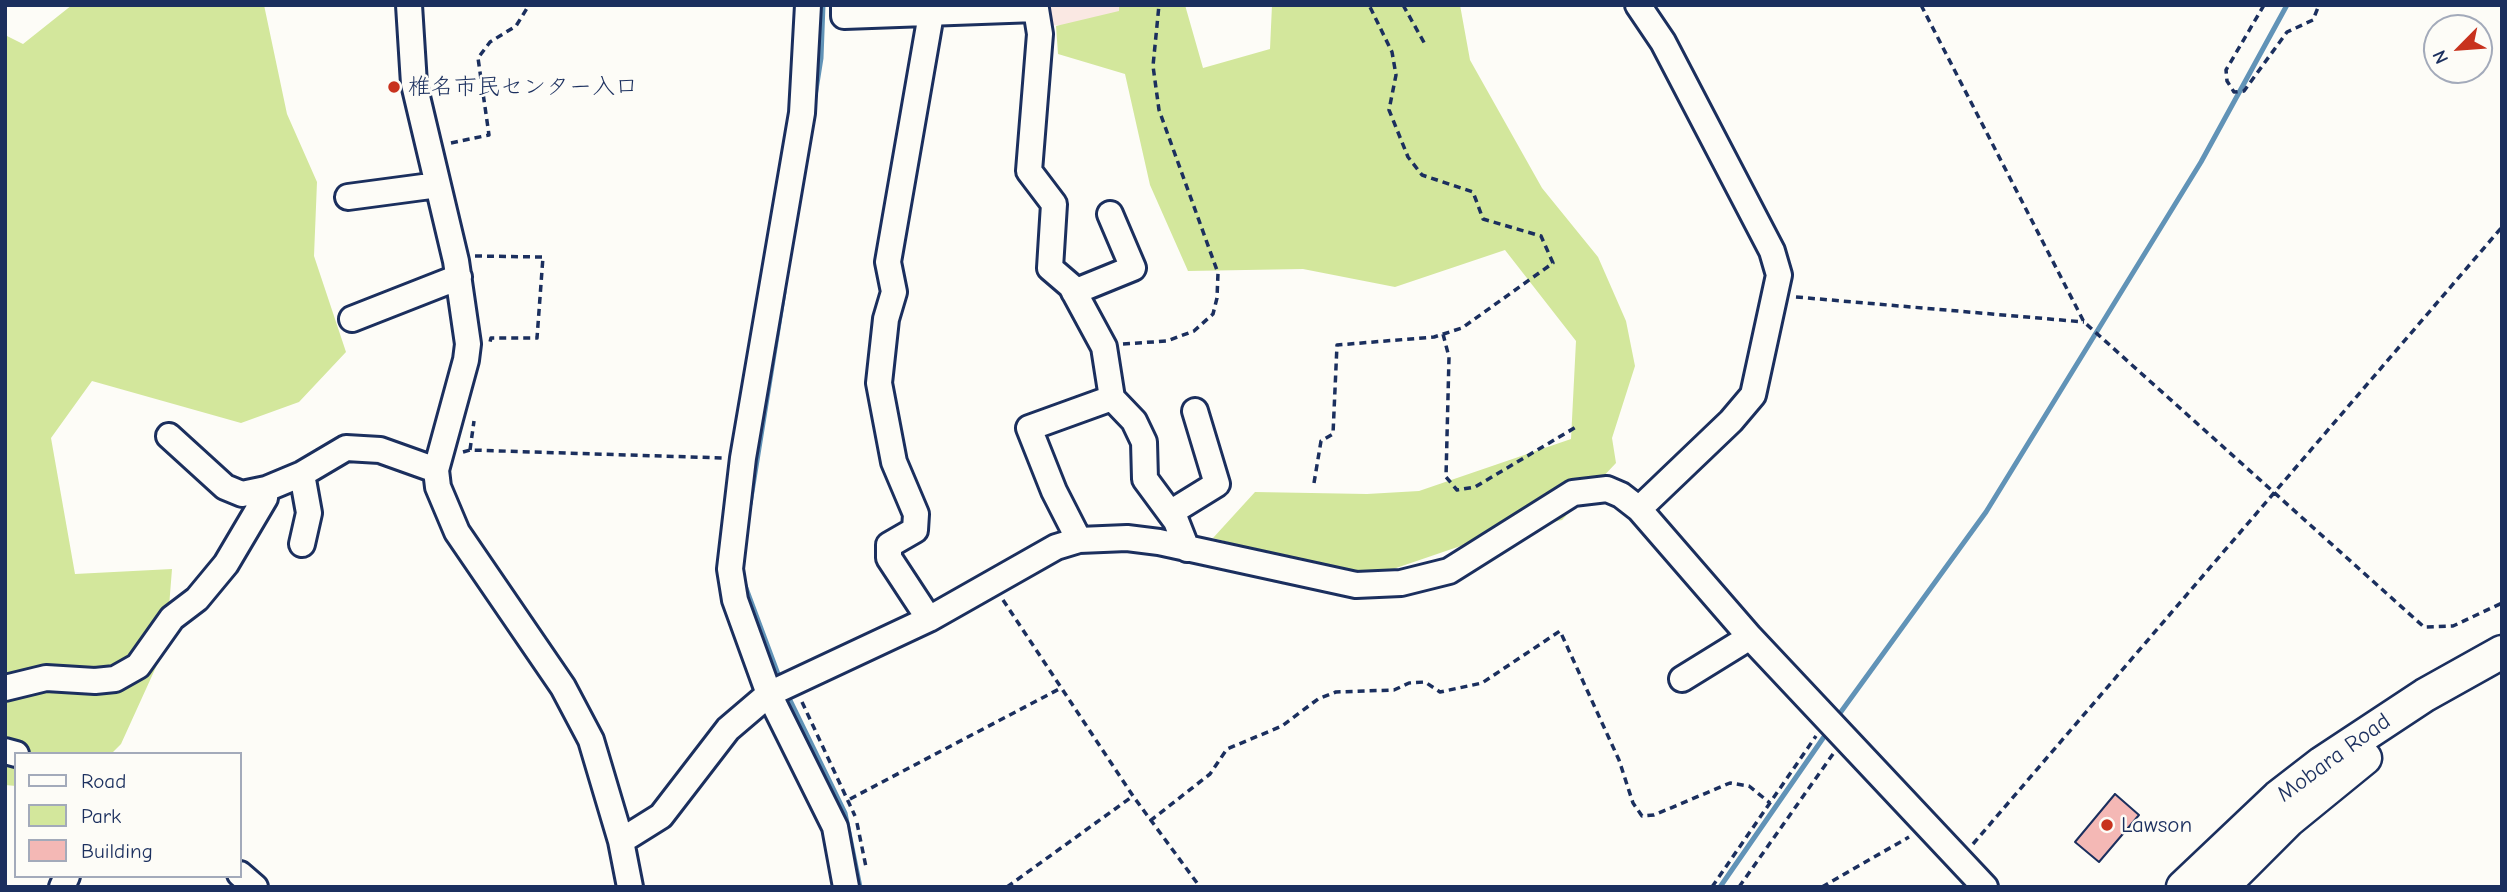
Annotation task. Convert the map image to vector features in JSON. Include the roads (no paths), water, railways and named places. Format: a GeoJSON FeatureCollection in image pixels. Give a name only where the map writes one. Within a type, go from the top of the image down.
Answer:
{"type":"FeatureCollection","features":[{"type":"Feature","properties":{"kind":"main road","name":"Mobara Road"},"geometry":{"type":"LineString","coordinates":[[2183,887],[2267,806],[2322,763],[2425,695],[2502,652]]}},
{"type":"Feature","properties":{"kind":"main road"},"geometry":{"type":"LineString","coordinates":[[2222,887],[2289,820],[2356,765],[2432,714],[2502,677]]}},
{"type":"Feature","properties":{"kind":"street"},"geometry":{"type":"LineString","coordinates":[[409,5],[414,84],[438,185],[466,259],[466,360],[436,470],[446,512],[457,533],[563,687],[591,740],[621,841],[630,887]]}},
{"type":"Feature","properties":{"kind":"street"},"geometry":{"type":"LineString","coordinates":[[808,5],[802,113],[743,458],[730,569],[735,600],[769,694],[826,803],[835,827],[846,887]]}},
{"type":"Feature","properties":{"kind":"street"},"geometry":{"type":"LineString","coordinates":[[844,5],[844,16],[1036,9],[1040,34],[1029,171],[1054,204],[1050,268],[1074,292],[1104,347],[1112,398],[1134,421],[1144,442],[1144,479],[1170,513],[1187,549]]}},
{"type":"Feature","properties":{"kind":"street"},"geometry":{"type":"LineString","coordinates":[[1638,5],[1663,42],[1772,251],[1779,275],[1753,395],[1731,421],[1639,509]]}},
{"type":"Feature","properties":{"kind":"street"},"geometry":{"type":"LineString","coordinates":[[929,619],[889,558],[889,545],[915,530],[916,514],[894,462],[879,383],[886,319],[894,292],[888,262],[930,14]]}},
{"type":"Feature","properties":{"kind":"street"},"geometry":{"type":"LineString","coordinates":[[348,197],[438,185]]}},
{"type":"Feature","properties":{"kind":"street"},"geometry":{"type":"LineString","coordinates":[[1074,292],[1133,268],[1110,214]]}},
{"type":"Feature","properties":{"kind":"street"},"geometry":{"type":"LineString","coordinates":[[352,319],[466,259]]}},
{"type":"Feature","properties":{"kind":"street"},"geometry":{"type":"LineString","coordinates":[[1079,540],[1054,491],[1029,428],[1112,398]]}},
{"type":"Feature","properties":{"kind":"street"},"geometry":{"type":"LineString","coordinates":[[1170,513],[1217,484],[1195,411]]}},
{"type":"Feature","properties":{"kind":"street"},"geometry":{"type":"LineString","coordinates":[[169,436],[225,487],[242,494],[266,489],[302,474],[346,448],[380,450],[436,470]]}},
{"type":"Feature","properties":{"kind":"street"},"geometry":{"type":"LineString","coordinates":[[302,474],[309,513],[302,544]]}},
{"type":"Feature","properties":{"kind":"street"},"geometry":{"type":"LineString","coordinates":[[5,688],[46,678],[95,681],[115,679],[138,666],[172,618],[197,599],[226,564],[265,498],[266,489]]}},
{"type":"Feature","properties":{"kind":"street"},"geometry":{"type":"LineString","coordinates":[[621,841],[661,816],[728,729],[769,694],[929,619],[1038,556],[1079,540],[1127,538],[1356,585],[1381,585],[1422,580],[1448,571],[1573,494],[1606,489],[1621,495],[1639,509],[1750,637],[1985,887]]}},
{"type":"Feature","properties":{"kind":"street"},"geometry":{"type":"LineString","coordinates":[[1682,679],[1750,637]]}},
{"type":"Feature","properties":{"kind":"waterway"},"geometry":{"type":"LineString","coordinates":[[815,96],[821,58],[823,5]]}},
{"type":"Feature","properties":{"kind":"waterway"},"geometry":{"type":"LineString","coordinates":[[1835,720],[1986,512],[2201,162],[2287,5]]}},
{"type":"Feature","properties":{"kind":"waterway"},"geometry":{"type":"LineString","coordinates":[[750,504],[784,292]]}},
{"type":"Feature","properties":{"kind":"waterway"},"geometry":{"type":"LineString","coordinates":[[743,580],[781,682]]}},
{"type":"Feature","properties":{"kind":"waterway"},"geometry":{"type":"LineString","coordinates":[[787,694],[845,813],[860,887]]}},
{"type":"Feature","properties":{"kind":"waterway"},"geometry":{"type":"LineString","coordinates":[[1720,887],[1828,731]]}},
{"type":"Feature","properties":{"kind":"place","name":"椎名市民センター入口"},"geometry":{"type":"Point","coordinates":[394,87]}},
{"type":"Feature","properties":{"kind":"place","name":"Lawson"},"geometry":{"type":"Point","coordinates":[2107,825]}}]}
